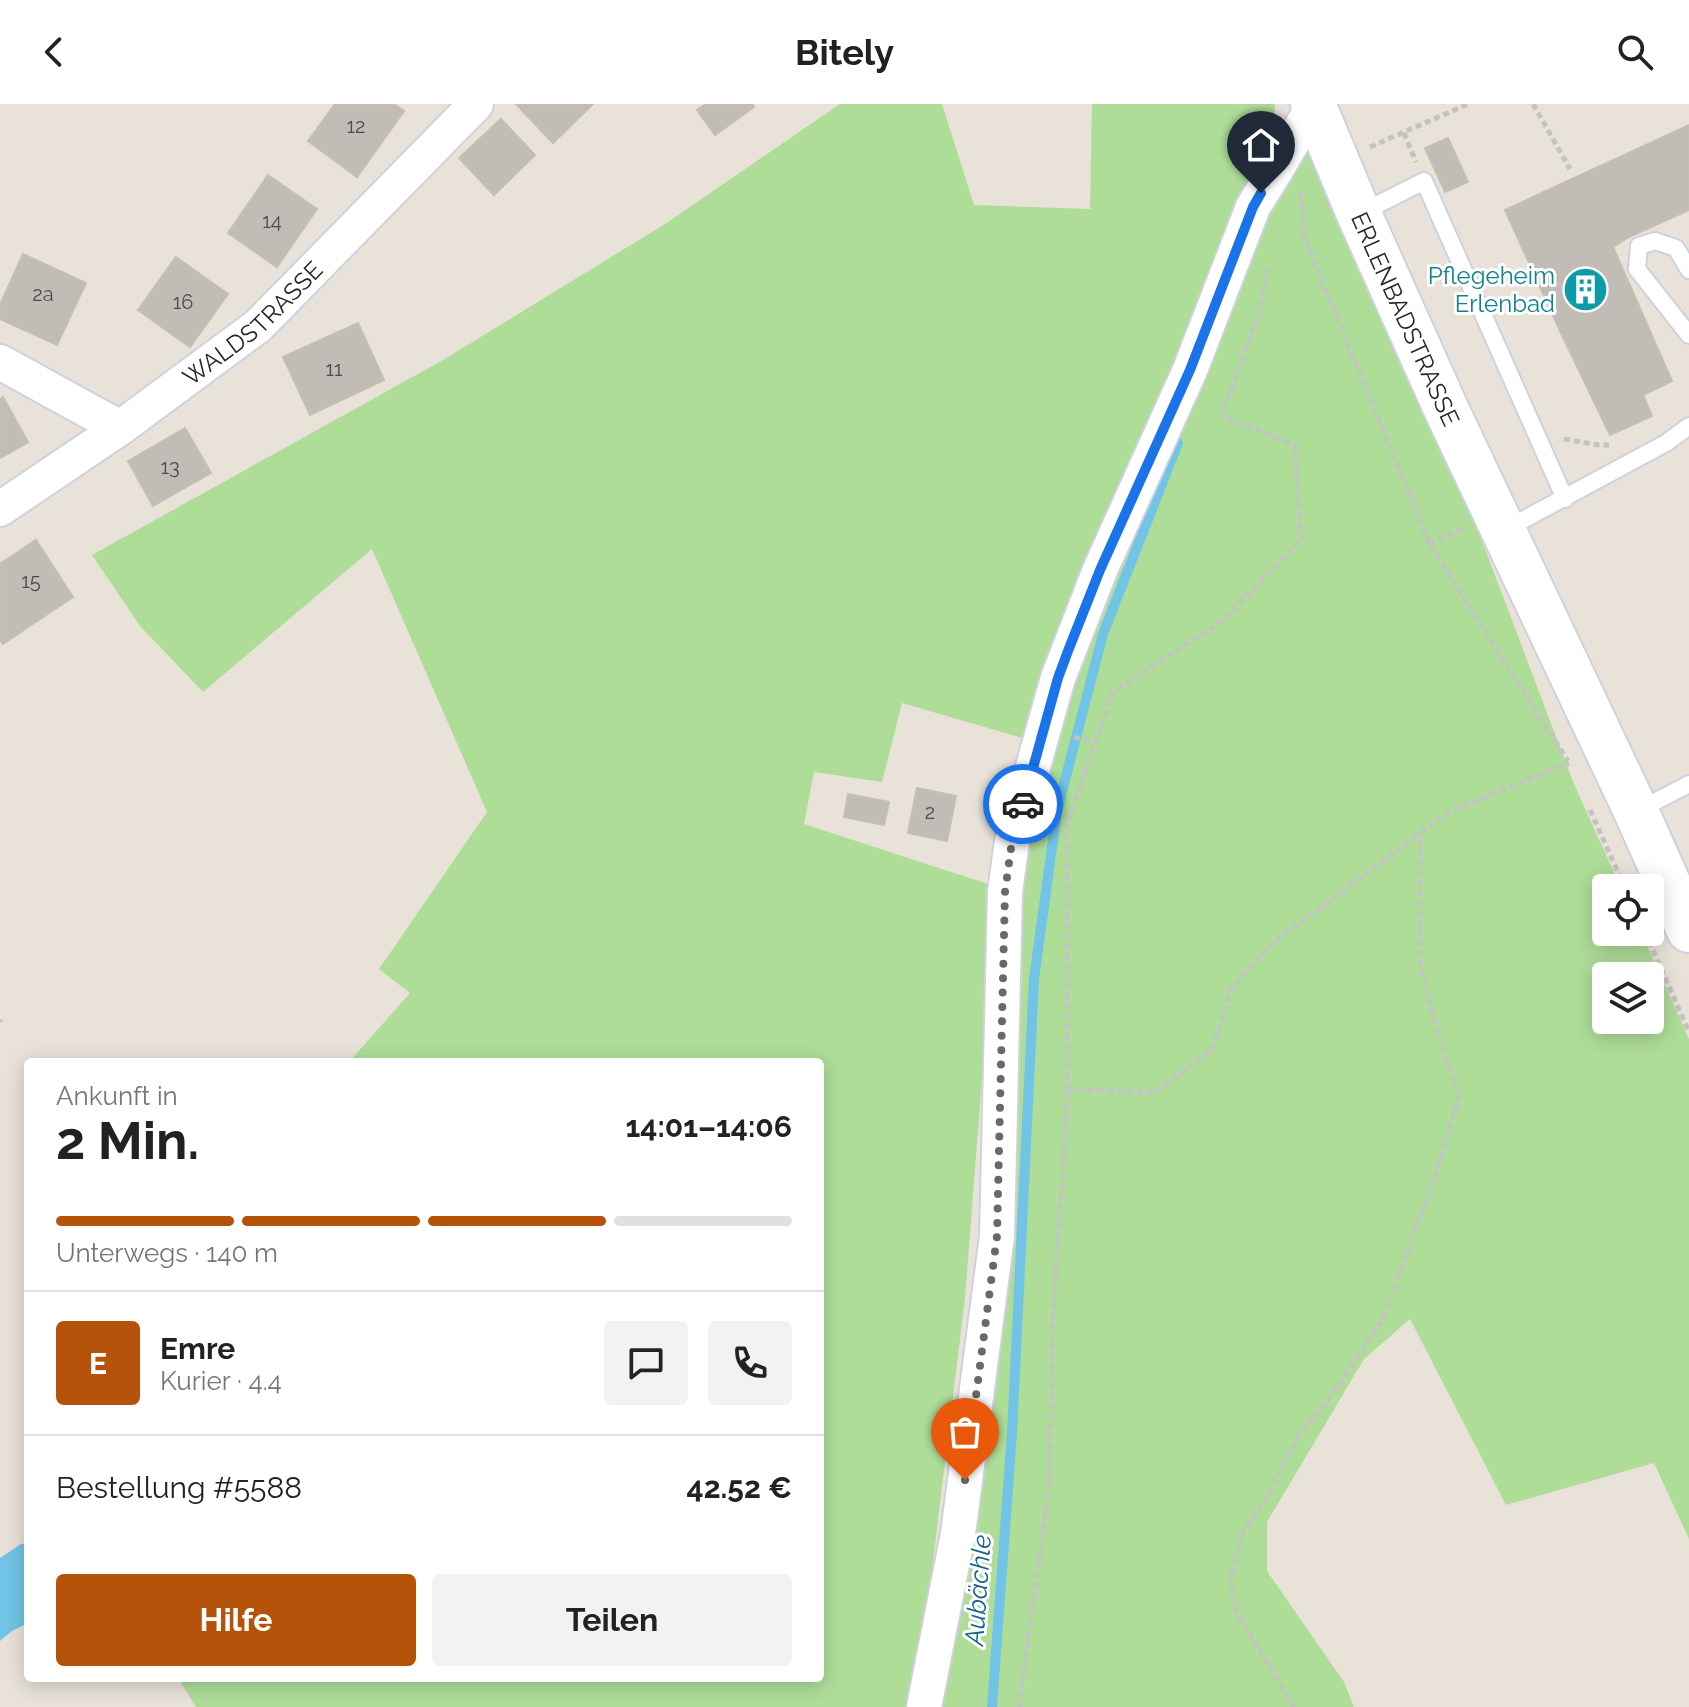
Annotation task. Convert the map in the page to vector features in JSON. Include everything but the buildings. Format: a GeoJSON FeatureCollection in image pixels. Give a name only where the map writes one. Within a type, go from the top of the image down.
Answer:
{"type":"FeatureCollection","features":[{"type":"Feature","properties":{"kind":"main road","name":"ERLENBADSTRASSE"},"geometry":{"type":"LineString","coordinates":[[1292,141],[1337,161],[1447,411],[1689,930]]}},
{"type":"Feature","properties":{"kind":"street","name":"WALDSTRASSE"},"geometry":{"type":"LineString","coordinates":[[0,509],[120,428],[258,326],[476,104]]}},
{"type":"Feature","properties":{"kind":"street"},"geometry":{"type":"LineString","coordinates":[[924,1707],[958,1534],[997,1236],[1005,892],[1012,841],[1063,664],[1100,570],[1190,370],[1253,207],[1292,141]]}},
{"type":"Feature","properties":{"kind":"street"},"geometry":{"type":"LineString","coordinates":[[0,362],[120,428]]}},
{"type":"Feature","properties":{"kind":"lane"},"geometry":{"type":"LineString","coordinates":[[1359,214],[1424,181],[1565,499]]}},
{"type":"Feature","properties":{"kind":"lane"},"geometry":{"type":"LineString","coordinates":[[1689,270],[1676,248],[1655,241],[1639,246],[1637,269],[1689,335]]}},
{"type":"Feature","properties":{"kind":"lane"},"geometry":{"type":"LineString","coordinates":[[1503,530],[1666,443],[1688,425]]}},
{"type":"Feature","properties":{"kind":"lane"},"geometry":{"type":"LineString","coordinates":[[1636,811],[1689,784]]}},
{"type":"Feature","properties":{"kind":"path"},"geometry":{"type":"LineString","coordinates":[[1337,161],[1468,104]]}},
{"type":"Feature","properties":{"kind":"path"},"geometry":{"type":"LineString","coordinates":[[1533,104],[1570,169]]}},
{"type":"Feature","properties":{"kind":"path"},"geometry":{"type":"LineString","coordinates":[[1067,1089],[1154,1093],[1212,1050],[1231,989],[1273,943],[1450,811],[1569,763],[1429,543],[1305,239],[1292,141]]}},
{"type":"Feature","properties":{"kind":"path"},"geometry":{"type":"LineString","coordinates":[[1019,1707],[1049,1487],[1053,1312],[1067,1089],[1067,825],[1113,692],[1220,623],[1301,540],[1295,445],[1222,416],[1259,312],[1268,265]]}},
{"type":"Feature","properties":{"kind":"path"},"geometry":{"type":"LineString","coordinates":[[1530,421],[1564,439],[1585,443],[1630,446],[1666,443]]}},
{"type":"Feature","properties":{"kind":"path"},"geometry":{"type":"LineString","coordinates":[[1069,736],[1094,742]]}},
{"type":"Feature","properties":{"kind":"path"},"geometry":{"type":"LineString","coordinates":[[1594,818],[1619,874]]}},
{"type":"Feature","properties":{"kind":"path"},"geometry":{"type":"LineString","coordinates":[[1294,1707],[1237,1613],[1230,1581],[1243,1532],[1269,1493],[1296,1441],[1339,1385],[1382,1320],[1437,1171],[1459,1096],[1421,969],[1421,833]]}},
{"type":"Feature","properties":{"kind":"path"},"geometry":{"type":"LineString","coordinates":[[1651,946],[1689,1032]]}},
{"type":"Feature","properties":{"kind":"green space"},"geometry":{"type":"Polygon","coordinates":[[[840,104],[942,104],[974,205],[1090,209],[1092,104],[1275,104],[1271,141],[1205,316],[1029,740],[902,703],[882,782],[814,772],[804,824],[997,887],[965,1298],[924,1635],[911,1707],[196,1707],[180,1682],[824,1682],[824,1058],[353,1058],[410,993],[379,969],[487,812],[372,549],[203,692],[140,626],[92,555],[443,360],[665,224],[840,104]]]}},
{"type":"Feature","properties":{"kind":"green space"},"geometry":{"type":"Polygon","coordinates":[[[1320,113],[1574,784],[1615,874],[1592,874],[1592,946],[1647,946],[1654,962],[1592,962],[1592,1034],[1664,1034],[1664,983],[1689,1039],[1689,1539],[1654,1463],[1506,1505],[1410,1319],[1364,1359],[1267,1522],[1267,1571],[1344,1682],[1354,1707],[933,1707],[1017,891],[1045,746],[1242,264],[1320,113]]]}},
{"type":"Feature","properties":{"kind":"water"},"geometry":{"type":"Polygon","coordinates":[[[24,1544],[24,1625],[0,1641],[0,1558],[24,1544]]]}},
{"type":"Feature","properties":{"kind":"waterway","name":"Aubächle"},"geometry":{"type":"LineString","coordinates":[[992,1707],[1012,1433],[1034,979],[1057,811],[1103,634],[1178,443]]}},
{"type":"Feature","properties":{"kind":"way so far"},"geometry":{"type":"LineString","coordinates":[[965,1480],[997,1236],[1005,892],[1012,841],[1023,804]]}},
{"type":"Feature","properties":{"kind":"place","name":"Pflegeheim Erlenbad"},"geometry":{"type":"Point","coordinates":[1586,289]}},
{"type":"Feature","properties":{"kind":"route"},"geometry":{"type":"LineString","coordinates":[[1023,804],[1068,651],[1100,570],[1190,370],[1261,193]]}}]}
